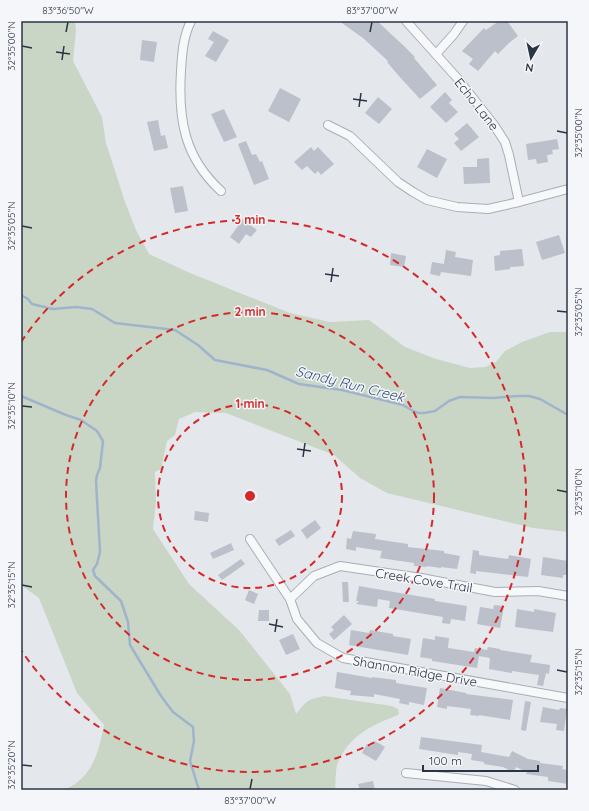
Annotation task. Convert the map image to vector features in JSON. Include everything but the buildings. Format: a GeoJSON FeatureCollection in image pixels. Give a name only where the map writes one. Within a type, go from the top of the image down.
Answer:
{"type":"FeatureCollection","features":[{"type":"Feature","properties":{"kind":"street"},"geometry":{"type":"LineString","coordinates":[[191,21],[186,31],[182,50],[180,106],[183,127],[195,160],[209,180],[220,191]]}},
{"type":"Feature","properties":{"kind":"street","name":"Echo Lane"},"geometry":{"type":"LineString","coordinates":[[406,21],[436,54],[494,125],[505,142],[520,202]]}},
{"type":"Feature","properties":{"kind":"street"},"geometry":{"type":"LineString","coordinates":[[436,54],[454,34],[463,21]]}},
{"type":"Feature","properties":{"kind":"street"},"geometry":{"type":"LineString","coordinates":[[328,125],[350,136],[398,182],[427,200],[457,207],[488,209],[568,189]]}},
{"type":"Feature","properties":{"kind":"street","name":"Shannon Ridge Drive"},"geometry":{"type":"LineString","coordinates":[[250,539],[290,599],[297,619],[317,643],[343,658],[568,698]]}},
{"type":"Feature","properties":{"kind":"street","name":"Creek Cove Trail"},"geometry":{"type":"LineString","coordinates":[[290,599],[314,576],[340,566],[420,578],[495,592],[538,592],[568,596]]}},
{"type":"Feature","properties":{"kind":"street"},"geometry":{"type":"LineString","coordinates":[[406,773],[486,782],[515,790]]}},
{"type":"Feature","properties":{"kind":"green space"},"geometry":{"type":"Polygon","coordinates":[[[21,21],[75,21],[76,31],[73,61],[102,117],[106,143],[125,202],[136,230],[149,254],[190,273],[290,313],[330,322],[369,320],[405,347],[436,359],[470,368],[485,367],[496,362],[505,351],[522,342],[550,332],[568,332],[568,532],[533,528],[387,493],[360,478],[334,455],[226,413],[195,412],[179,419],[175,435],[167,441],[161,469],[155,472],[156,502],[153,529],[189,584],[239,630],[290,694],[296,714],[307,702],[324,696],[392,706],[398,709],[398,715],[371,727],[355,738],[349,745],[337,765],[335,790],[64,790],[74,785],[82,778],[93,764],[104,725],[77,693],[39,598],[21,585],[21,21]]]}},
{"type":"Feature","properties":{"kind":"waterway","name":"Sandy Run Creek"},"geometry":{"type":"LineString","coordinates":[[21,295],[28,299],[32,304],[53,309],[76,307],[92,309],[115,323],[175,330],[198,345],[215,360],[267,370],[299,384],[342,390],[403,405],[418,413],[435,411],[449,401],[460,397],[494,398],[529,396],[540,399],[568,415]]}},
{"type":"Feature","properties":{"kind":"waterway"},"geometry":{"type":"LineString","coordinates":[[21,396],[81,420],[97,431],[103,441],[100,468],[96,481],[100,552],[97,564],[93,570],[95,576],[121,601],[128,622],[130,645],[161,696],[173,712],[193,727],[194,741],[190,761],[199,790]]}}]}
